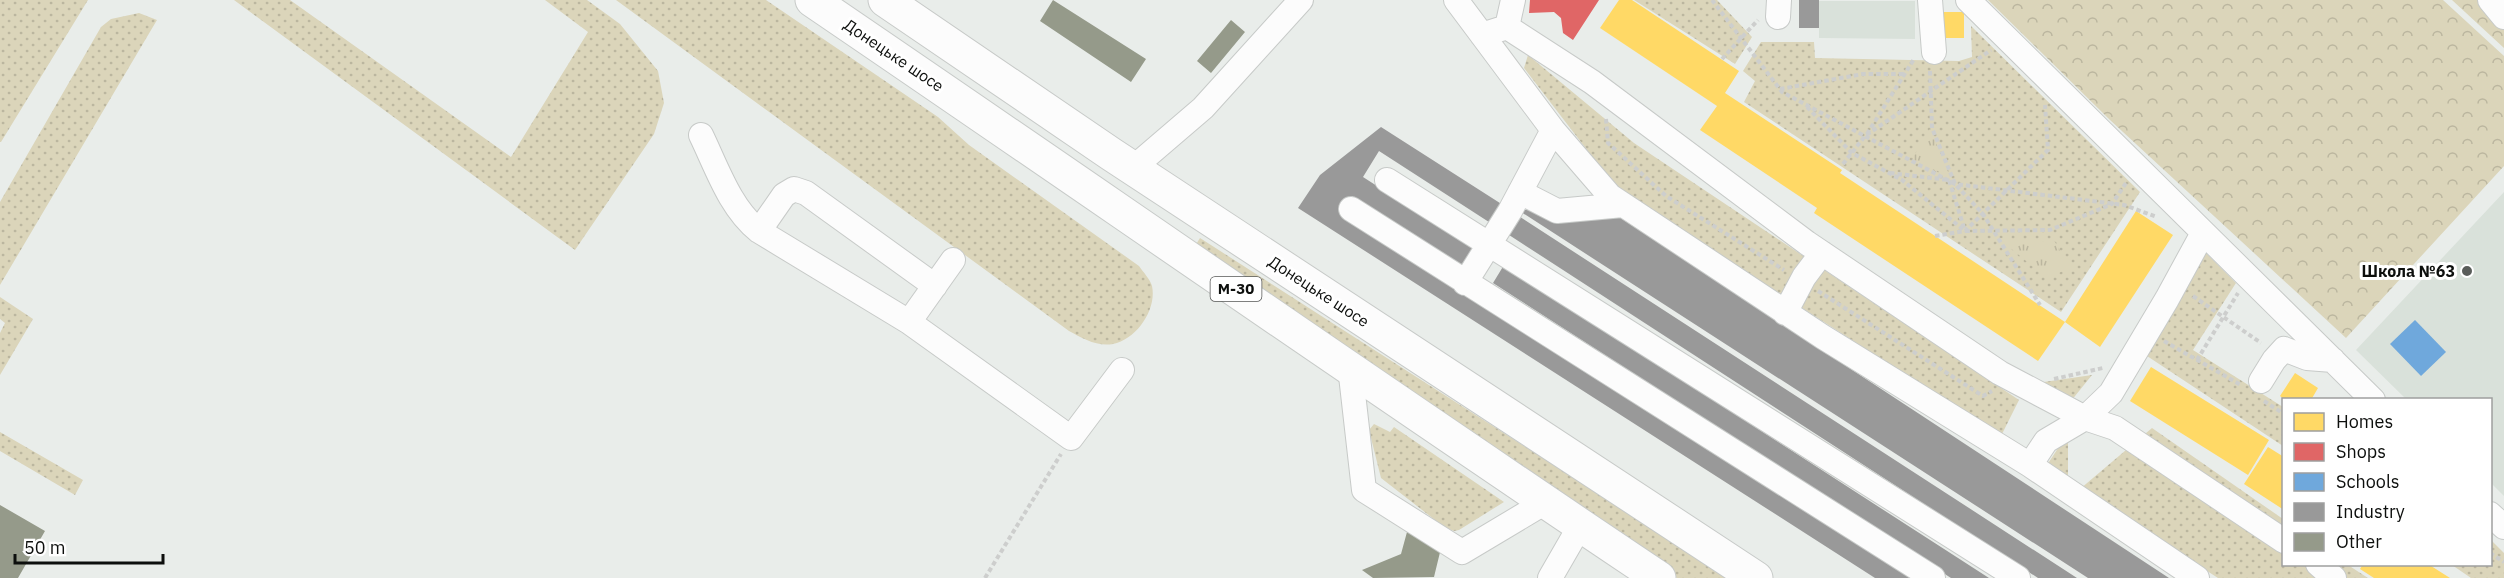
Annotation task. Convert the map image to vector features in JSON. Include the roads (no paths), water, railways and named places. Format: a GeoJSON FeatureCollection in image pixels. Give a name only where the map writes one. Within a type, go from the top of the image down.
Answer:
{"type":"FeatureCollection","features":[{"type":"Feature","properties":{"kind":"highway","name":"Донецьке шосе"},"geometry":{"type":"LineString","coordinates":[[812,0],[1350,367],[1580,526],[1643,573]]}},
{"type":"Feature","properties":{"kind":"highway","name":"Донецьке шосе"},"geometry":{"type":"LineString","coordinates":[[885,0],[1133,168],[1756,578]]}},
{"type":"Feature","properties":{"kind":"street"},"geometry":{"type":"LineString","coordinates":[[1133,168],[1203,108],[1301,0]]}},
{"type":"Feature","properties":{"kind":"street"},"geometry":{"type":"LineString","coordinates":[[1456,0],[1553,130],[1610,196],[1785,313],[2030,465],[2197,578]]}},
{"type":"Feature","properties":{"kind":"street"},"geometry":{"type":"LineString","coordinates":[[1507,27],[1513,0]]}},
{"type":"Feature","properties":{"kind":"street"},"geometry":{"type":"LineString","coordinates":[[1928,58],[1930,0]]}},
{"type":"Feature","properties":{"kind":"street"},"geometry":{"type":"LineString","coordinates":[[1968,0],[2372,398]]}},
{"type":"Feature","properties":{"kind":"street"},"geometry":{"type":"LineString","coordinates":[[2490,0],[2504,17]]}},
{"type":"Feature","properties":{"kind":"street"},"geometry":{"type":"LineString","coordinates":[[1482,35],[1507,27]]}},
{"type":"Feature","properties":{"kind":"street"},"geometry":{"type":"LineString","coordinates":[[1507,27],[1592,82],[1822,253],[2000,373],[2085,418],[2115,428],[2282,540]]}},
{"type":"Feature","properties":{"kind":"street"},"geometry":{"type":"LineString","coordinates":[[1465,283],[1521,192],[1553,130]]}},
{"type":"Feature","properties":{"kind":"street"},"geometry":{"type":"LineString","coordinates":[[701,135],[735,204],[746,220],[759,231],[909,322],[1071,438],[1122,370]]}},
{"type":"Feature","properties":{"kind":"street"},"geometry":{"type":"LineString","coordinates":[[1387,180],[2010,576]]}},
{"type":"Feature","properties":{"kind":"street"},"geometry":{"type":"LineString","coordinates":[[759,231],[784,195],[794,189],[806,193],[935,286]]}},
{"type":"Feature","properties":{"kind":"street"},"geometry":{"type":"LineString","coordinates":[[1521,192],[1557,211],[1623,205]]}},
{"type":"Feature","properties":{"kind":"street"},"geometry":{"type":"LineString","coordinates":[[1350,209],[1933,578]]}},
{"type":"Feature","properties":{"kind":"street"},"geometry":{"type":"LineString","coordinates":[[2030,465],[2046,441],[2085,418],[2111,393],[2203,233]]}},
{"type":"Feature","properties":{"kind":"street"},"geometry":{"type":"LineString","coordinates":[[1785,313],[1804,277],[1822,253]]}},
{"type":"Feature","properties":{"kind":"street"},"geometry":{"type":"LineString","coordinates":[[909,322],[953,260]]}},
{"type":"Feature","properties":{"kind":"street"},"geometry":{"type":"LineString","coordinates":[[2255,389],[2284,349],[2307,358],[2333,360]]}},
{"type":"Feature","properties":{"kind":"street"},"geometry":{"type":"LineString","coordinates":[[1350,367],[1364,490],[1462,552],[1544,503]]}},
{"type":"Feature","properties":{"kind":"street"},"geometry":{"type":"LineString","coordinates":[[2492,516],[2504,528]]}},
{"type":"Feature","properties":{"kind":"street"},"geometry":{"type":"LineString","coordinates":[[1550,578],[1580,526]]}},
{"type":"Feature","properties":{"kind":"street"},"geometry":{"type":"LineString","coordinates":[[2320,566],[2334,578]]}},
{"type":"Feature","properties":{"kind":"place","name":"Школа №63"},"geometry":{"type":"Point","coordinates":[2467,271]}}]}
